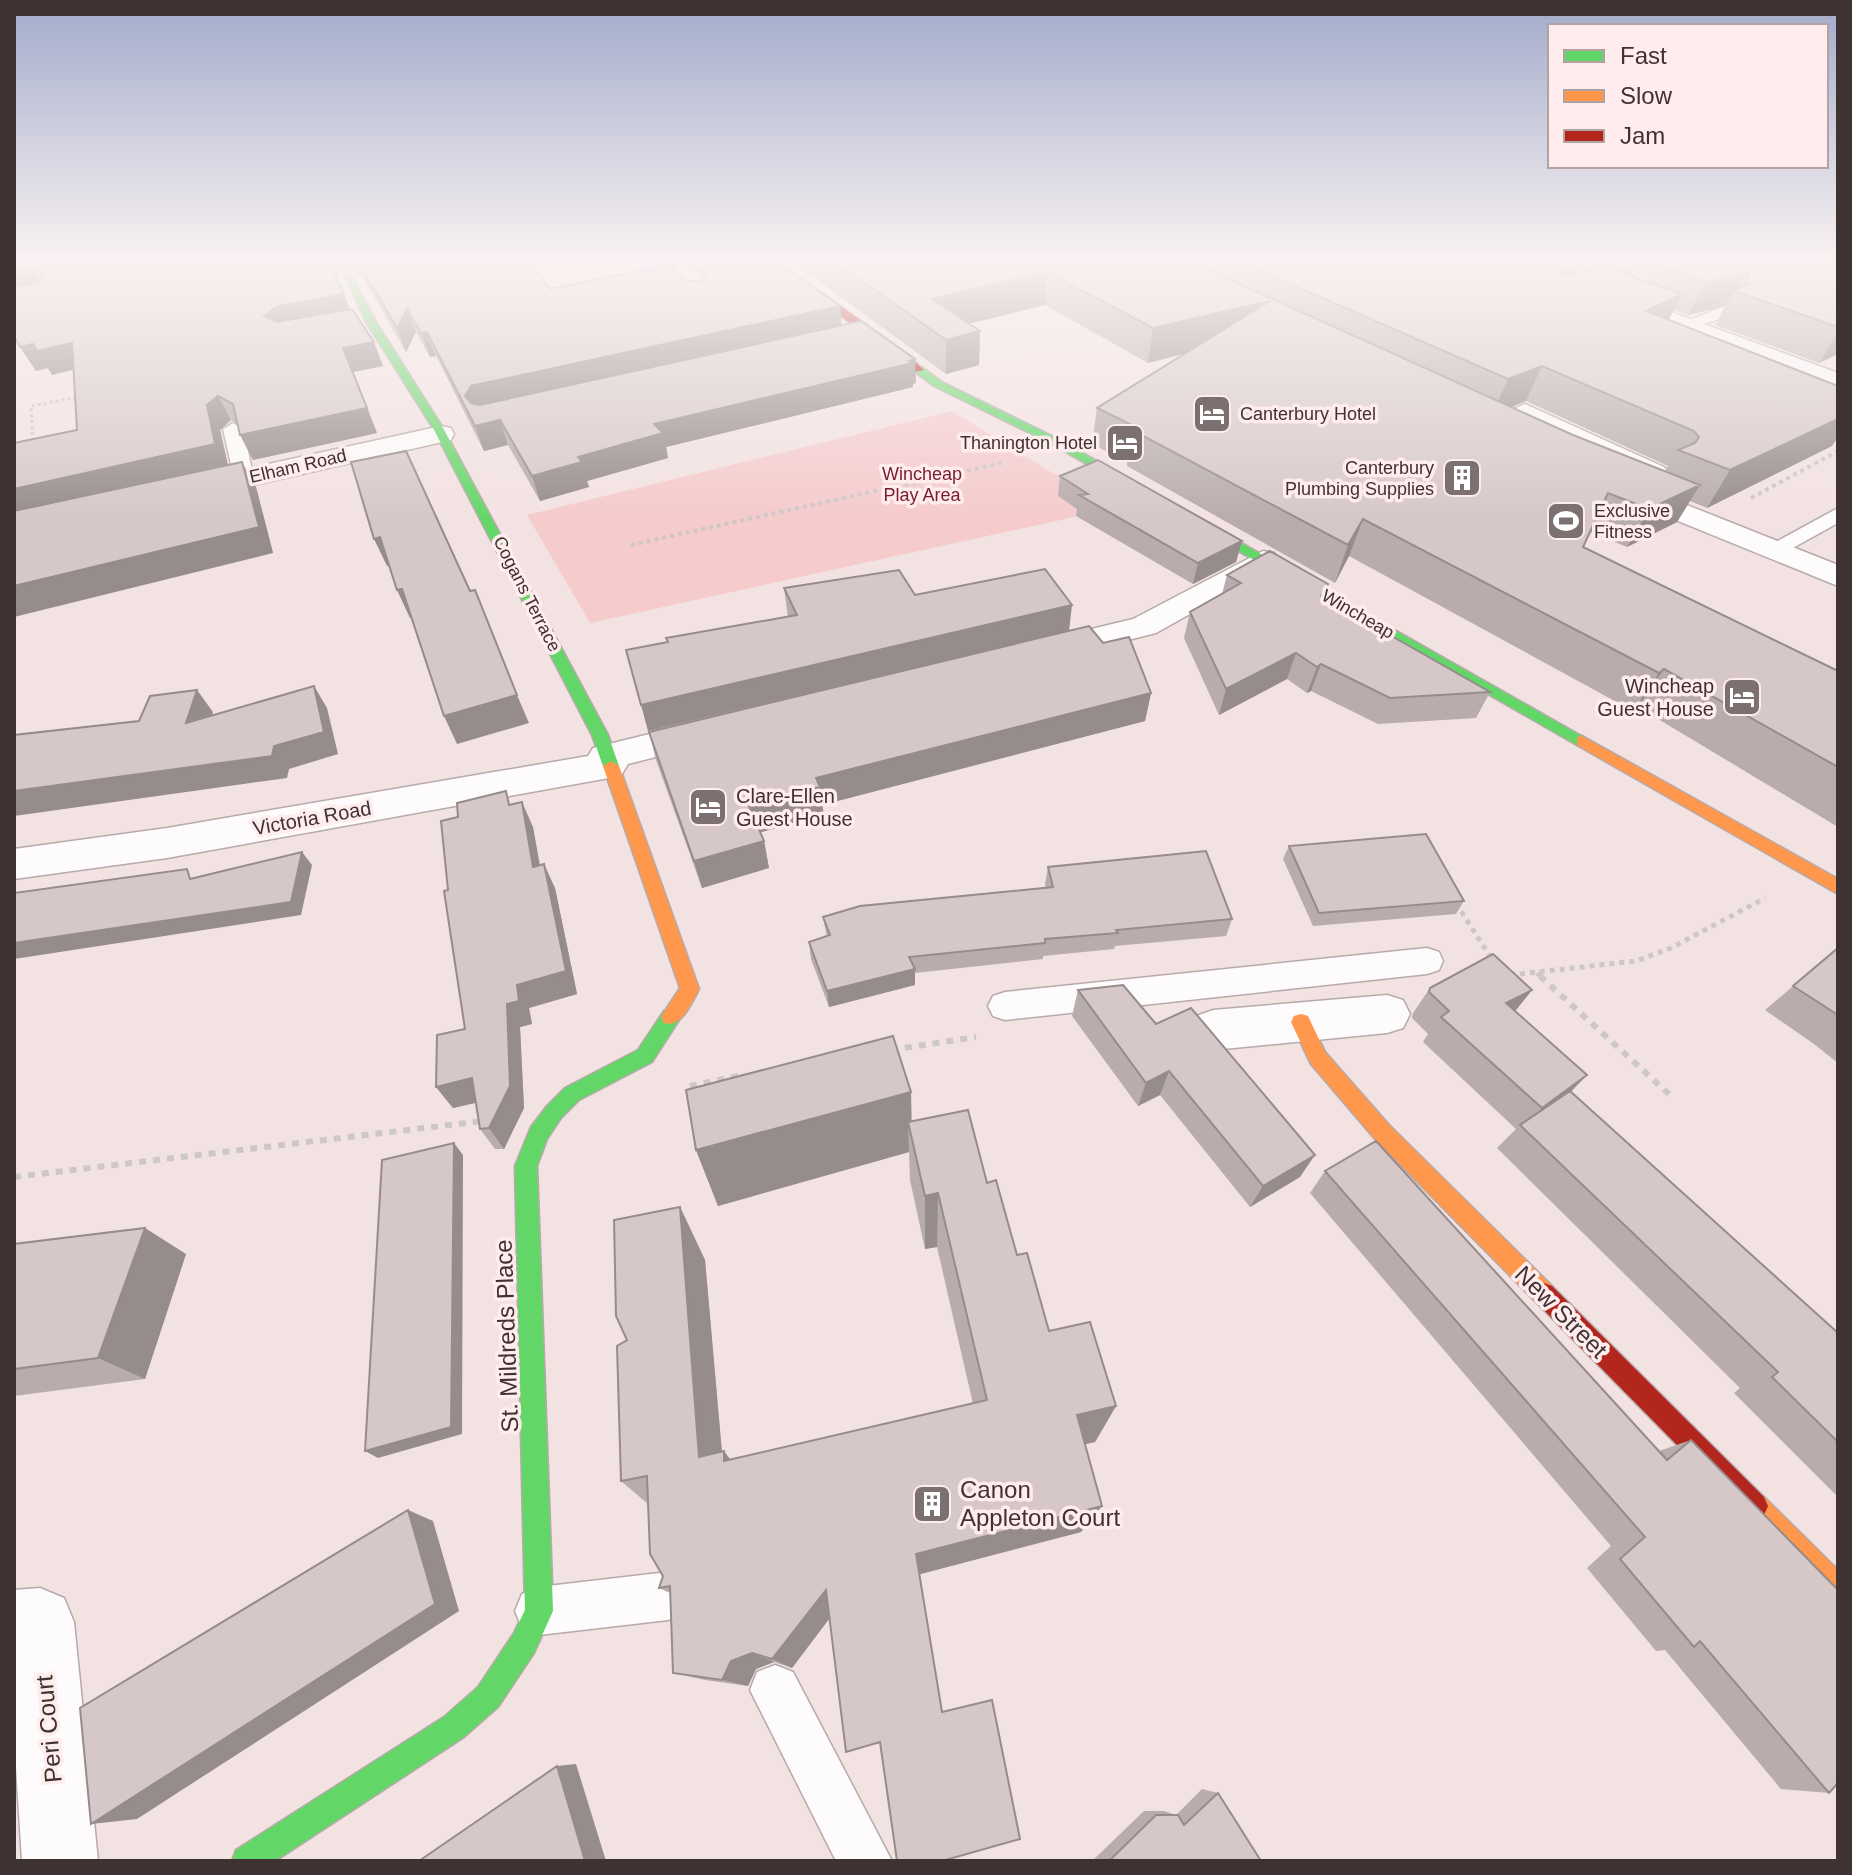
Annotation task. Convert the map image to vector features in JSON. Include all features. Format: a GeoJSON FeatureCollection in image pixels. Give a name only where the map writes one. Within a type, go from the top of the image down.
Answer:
{"type":"FeatureCollection","features":[{"type":"Feature","properties":{"kind":"main road","name":"Cogans Terrace"},"geometry":{"type":"LineString","coordinates":[[380,346],[441,434],[600,735],[608,761]]}},
{"type":"Feature","properties":{"kind":"main road","name":"Wincheap"},"geometry":{"type":"LineString","coordinates":[[887,346],[938,384],[1054,441],[1838,887]]}},
{"type":"Feature","properties":{"kind":"main road","name":"St. Mildreds Place"},"geometry":{"type":"LineString","coordinates":[[247,1861],[454,1727],[488,1697],[524,1643],[539,1611],[526,1166],[538,1134],[554,1112],[572,1094],[645,1056],[690,989],[608,761]]}},
{"type":"Feature","properties":{"kind":"main road","name":"New Street"},"geometry":{"type":"LineString","coordinates":[[1301,1022],[1318,1058],[1382,1132],[1838,1589]]}},
{"type":"Feature","properties":{"kind":"street"},"geometry":{"type":"LineString","coordinates":[[1732,346],[1838,382]]}},
{"type":"Feature","properties":{"kind":"street"},"geometry":{"type":"LineString","coordinates":[[1474,421],[1525,445]]}},
{"type":"Feature","properties":{"kind":"street","name":"Elham Road"},"geometry":{"type":"LineString","coordinates":[[166,496],[441,434]]}},
{"type":"Feature","properties":{"kind":"street"},"geometry":{"type":"LineString","coordinates":[[1613,484],[1838,576]]}},
{"type":"Feature","properties":{"kind":"street"},"geometry":{"type":"LineString","coordinates":[[1005,660],[1144,626],[1263,560]]}},
{"type":"Feature","properties":{"kind":"street","name":"Victoria Road"},"geometry":{"type":"LineString","coordinates":[[14,864],[167,843],[608,761],[744,723]]}},
{"type":"Feature","properties":{"kind":"street"},"geometry":{"type":"LineString","coordinates":[[1213,1030],[1387,1014]]}},
{"type":"Feature","properties":{"kind":"street","name":"Peri Court"},"geometry":{"type":"LineString","coordinates":[[14,1624],[40,1622],[60,1861]]}},
{"type":"Feature","properties":{"kind":"lane"},"geometry":{"type":"LineString","coordinates":[[1813,393],[1838,382]]}},
{"type":"Feature","properties":{"kind":"lane"},"geometry":{"type":"LineString","coordinates":[[1474,421],[1525,410],[1664,474],[1613,484]]}},
{"type":"Feature","properties":{"kind":"lane"},"geometry":{"type":"LineString","coordinates":[[233,429],[244,478]]}},
{"type":"Feature","properties":{"kind":"lane"},"geometry":{"type":"LineString","coordinates":[[1772,550],[1838,514]]}},
{"type":"Feature","properties":{"kind":"lane"},"geometry":{"type":"LineString","coordinates":[[1005,1006],[1281,979],[1427,961]]}},
{"type":"Feature","properties":{"kind":"lane"},"geometry":{"type":"LineString","coordinates":[[1281,979],[1301,1022]]}},
{"type":"Feature","properties":{"kind":"lane"},"geometry":{"type":"LineString","coordinates":[[539,1611],[668,1596]]}},
{"type":"Feature","properties":{"kind":"lane"},"geometry":{"type":"LineString","coordinates":[[775,1690],[865,1861]]}},
{"type":"Feature","properties":{"kind":"path"},"geometry":{"type":"LineString","coordinates":[[34,449],[31,406],[88,396]]}},
{"type":"Feature","properties":{"kind":"path"},"geometry":{"type":"LineString","coordinates":[[631,545],[1027,457],[1054,441]]}},
{"type":"Feature","properties":{"kind":"path"},"geometry":{"type":"LineString","coordinates":[[1705,523],[1838,451]]}},
{"type":"Feature","properties":{"kind":"path"},"geometry":{"type":"LineString","coordinates":[[1453,899],[1494,963]]}},
{"type":"Feature","properties":{"kind":"path"},"geometry":{"type":"LineString","coordinates":[[1536,972],[1669,1094]]}},
{"type":"Feature","properties":{"kind":"path"},"geometry":{"type":"LineString","coordinates":[[14,1177],[554,1112]]}},
{"type":"Feature","properties":{"kind":"green space","name":"Wincheap Play Area"},"geometry":{"type":"Polygon","coordinates":[[[952,411],[1111,509],[590,623],[527,515],[952,411]]]}},
{"type":"Feature","properties":{"kind":"building"},"geometry":{"type":"Polygon","coordinates":[[[34,346],[57,346],[37,351],[34,346]]]}},
{"type":"Feature","properties":{"kind":"building"},"geometry":{"type":"Polygon","coordinates":[[[72,346],[351,346],[343,348],[367,408],[240,435],[233,404],[218,396],[207,405],[215,444],[14,489],[14,443],[77,430],[72,346]]]}},
{"type":"Feature","properties":{"kind":"building"},"geometry":{"type":"Polygon","coordinates":[[[434,346],[653,346],[471,386],[465,396],[471,403],[480,405],[745,346],[897,346],[915,359],[909,361],[913,363],[654,424],[663,433],[578,457],[582,462],[532,476],[500,420],[475,426],[434,346]]]}},
{"type":"Feature","properties":{"kind":"building"},"geometry":{"type":"Polygon","coordinates":[[[1196,346],[1377,346],[1573,435],[1700,485],[1649,509],[1608,493],[1583,547],[1838,671],[1838,767],[1664,669],[1659,673],[1363,519],[1348,545],[1132,430],[1138,428],[1097,408],[1196,346]]]}},
{"type":"Feature","properties":{"kind":"building"},"geometry":{"type":"Polygon","coordinates":[[[1434,346],[1737,346],[1838,386],[1838,419],[1730,470],[1678,450],[1695,443],[1699,437],[1694,431],[1542,366],[1508,379],[1434,346]]]}},
{"type":"Feature","properties":{"kind":"building"},"geometry":{"type":"Polygon","coordinates":[[[406,451],[470,591],[475,590],[517,695],[444,716],[402,589],[397,590],[380,537],[374,539],[351,462],[406,451]]]}},
{"type":"Feature","properties":{"kind":"building"},"geometry":{"type":"Polygon","coordinates":[[[1098,460],[1242,541],[1198,563],[1079,495],[1088,494],[1060,476],[1098,460]]]}},
{"type":"Feature","properties":{"kind":"building"},"geometry":{"type":"Polygon","coordinates":[[[242,462],[259,527],[14,586],[14,511],[242,462]]]}},
{"type":"Feature","properties":{"kind":"building"},"geometry":{"type":"Polygon","coordinates":[[[1270,551],[1328,584],[1321,596],[1490,692],[1390,698],[1321,664],[1317,667],[1296,653],[1226,689],[1190,612],[1241,583],[1227,575],[1270,551]]]}},
{"type":"Feature","properties":{"kind":"building"},"geometry":{"type":"Polygon","coordinates":[[[1045,569],[1072,605],[641,705],[626,650],[668,642],[666,638],[797,615],[784,588],[899,570],[915,595],[1045,569]]]}},
{"type":"Feature","properties":{"kind":"building"},"geometry":{"type":"Polygon","coordinates":[[[1089,626],[1103,643],[1129,637],[1151,693],[816,778],[820,787],[749,806],[764,841],[694,861],[649,732],[1089,626]]]}},
{"type":"Feature","properties":{"kind":"building"},"geometry":{"type":"Polygon","coordinates":[[[314,686],[324,732],[274,746],[272,756],[14,791],[14,735],[139,721],[150,696],[197,690],[186,723],[314,686]]]}},
{"type":"Feature","properties":{"kind":"building"},"geometry":{"type":"Polygon","coordinates":[[[506,791],[509,805],[522,802],[533,867],[544,864],[566,971],[517,985],[519,1001],[507,1004],[510,1086],[489,1128],[480,1129],[472,1078],[436,1087],[437,1035],[465,1029],[444,891],[448,890],[441,821],[458,817],[457,803],[506,791]]]}},
{"type":"Feature","properties":{"kind":"building"},"geometry":{"type":"Polygon","coordinates":[[[1426,834],[1464,901],[1319,913],[1289,846],[1426,834]]]}},
{"type":"Feature","properties":{"kind":"building"},"geometry":{"type":"Polygon","coordinates":[[[1206,851],[1232,919],[1116,930],[1118,933],[1045,939],[1045,943],[909,957],[915,969],[827,991],[809,942],[830,935],[823,917],[860,906],[1053,887],[1048,867],[1206,851]]]}},
{"type":"Feature","properties":{"kind":"building"},"geometry":{"type":"Polygon","coordinates":[[[302,852],[291,902],[14,943],[14,893],[187,869],[190,879],[302,852]]]}},
{"type":"Feature","properties":{"kind":"building"},"geometry":{"type":"Polygon","coordinates":[[[1838,948],[1838,1015],[1793,986],[1838,948]]]}},
{"type":"Feature","properties":{"kind":"building"},"geometry":{"type":"Polygon","coordinates":[[[1493,954],[1532,990],[1506,1003],[1587,1075],[1542,1108],[1441,1017],[1449,1011],[1429,992],[1430,988],[1493,954]]]}},
{"type":"Feature","properties":{"kind":"building"},"geometry":{"type":"Polygon","coordinates":[[[1123,985],[1156,1024],[1191,1008],[1315,1155],[1263,1186],[1169,1071],[1146,1083],[1078,990],[1123,985]]]}},
{"type":"Feature","properties":{"kind":"building"},"geometry":{"type":"Polygon","coordinates":[[[893,1036],[911,1092],[696,1150],[686,1090],[893,1036]]]}},
{"type":"Feature","properties":{"kind":"building"},"geometry":{"type":"Polygon","coordinates":[[[1570,1091],[1838,1333],[1838,1442],[1772,1377],[1778,1372],[1520,1125],[1570,1091]]]}},
{"type":"Feature","properties":{"kind":"building"},"geometry":{"type":"Polygon","coordinates":[[[968,1110],[987,1183],[996,1180],[1017,1255],[1027,1253],[1049,1331],[1090,1322],[1116,1406],[1077,1415],[1102,1506],[916,1554],[942,1712],[992,1700],[1020,1839],[942,1861],[897,1861],[880,1742],[846,1752],[826,1590],[772,1659],[752,1653],[731,1661],[722,1680],[673,1673],[670,1586],[659,1588],[663,1576],[650,1554],[647,1476],[621,1481],[617,1346],[627,1340],[616,1316],[614,1220],[680,1207],[699,1457],[724,1451],[724,1461],[987,1400],[938,1193],[925,1196],[908,1122],[968,1110]]]}},
{"type":"Feature","properties":{"kind":"building"},"geometry":{"type":"Polygon","coordinates":[[[1376,1141],[1667,1460],[1691,1440],[1838,1590],[1838,1783],[1829,1793],[1700,1641],[1694,1647],[1620,1559],[1645,1537],[1325,1171],[1376,1141]]]}},
{"type":"Feature","properties":{"kind":"building"},"geometry":{"type":"Polygon","coordinates":[[[454,1143],[451,1427],[365,1451],[382,1160],[454,1143]]]}},
{"type":"Feature","properties":{"kind":"building"},"geometry":{"type":"Polygon","coordinates":[[[145,1228],[98,1358],[14,1369],[14,1244],[145,1228]]]}},
{"type":"Feature","properties":{"kind":"building"},"geometry":{"type":"Polygon","coordinates":[[[408,1510],[435,1604],[91,1824],[80,1708],[408,1510]]]}},
{"type":"Feature","properties":{"kind":"building"},"geometry":{"type":"Polygon","coordinates":[[[557,1766],[585,1861],[419,1861],[557,1766]]]}},
{"type":"Feature","properties":{"kind":"building"},"geometry":{"type":"Polygon","coordinates":[[[1218,1793],[1261,1861],[1109,1861],[1156,1815],[1178,1815],[1184,1825],[1218,1793]]]}},
{"type":"Feature","properties":{"kind":"traffic: fast"},"geometry":{"type":"LineString","coordinates":[[386,346],[438,428],[600,735],[611,766]]}},
{"type":"Feature","properties":{"kind":"traffic: fast"},"geometry":{"type":"LineString","coordinates":[[919,370],[938,384],[1054,441],[1582,741]]}},
{"type":"Feature","properties":{"kind":"traffic: fast"},"geometry":{"type":"LineString","coordinates":[[247,1861],[454,1727],[488,1697],[524,1643],[539,1611],[526,1166],[538,1134],[554,1112],[572,1094],[645,1056],[671,1017]]}},
{"type":"Feature","properties":{"kind":"traffic: slow"},"geometry":{"type":"LineString","coordinates":[[1582,741],[1838,887]]}},
{"type":"Feature","properties":{"kind":"traffic: slow"},"geometry":{"type":"LineString","coordinates":[[611,766],[690,989],[671,1017]]}},
{"type":"Feature","properties":{"kind":"traffic: slow"},"geometry":{"type":"LineString","coordinates":[[1301,1022],[1318,1058],[1382,1132],[1544,1294]]}},
{"type":"Feature","properties":{"kind":"traffic: slow"},"geometry":{"type":"LineString","coordinates":[[1755,1506],[1838,1589]]}},
{"type":"Feature","properties":{"kind":"traffic: jam"},"geometry":{"type":"LineString","coordinates":[[887,346],[919,370]]}},
{"type":"Feature","properties":{"kind":"traffic: jam"},"geometry":{"type":"LineString","coordinates":[[1544,1294],[1755,1506]]}},
{"type":"Feature","properties":{"kind":"place","name":"Canterbury Hotel"},"geometry":{"type":"Point","coordinates":[1212,414]}},
{"type":"Feature","properties":{"kind":"place","name":"Thanington Hotel"},"geometry":{"type":"Point","coordinates":[1125,443]}},
{"type":"Feature","properties":{"kind":"place","name":"Canterbury Plumbing Supplies"},"geometry":{"type":"Point","coordinates":[1462,478]}},
{"type":"Feature","properties":{"kind":"place","name":"Exclusive Fitness"},"geometry":{"type":"Point","coordinates":[1566,521]}},
{"type":"Feature","properties":{"kind":"place","name":"Wincheap Guest House"},"geometry":{"type":"Point","coordinates":[1742,697]}},
{"type":"Feature","properties":{"kind":"place","name":"Clare-Ellen Guest House"},"geometry":{"type":"Point","coordinates":[708,807]}},
{"type":"Feature","properties":{"kind":"place","name":"Canon Appleton Court"},"geometry":{"type":"Point","coordinates":[932,1504]}}]}
